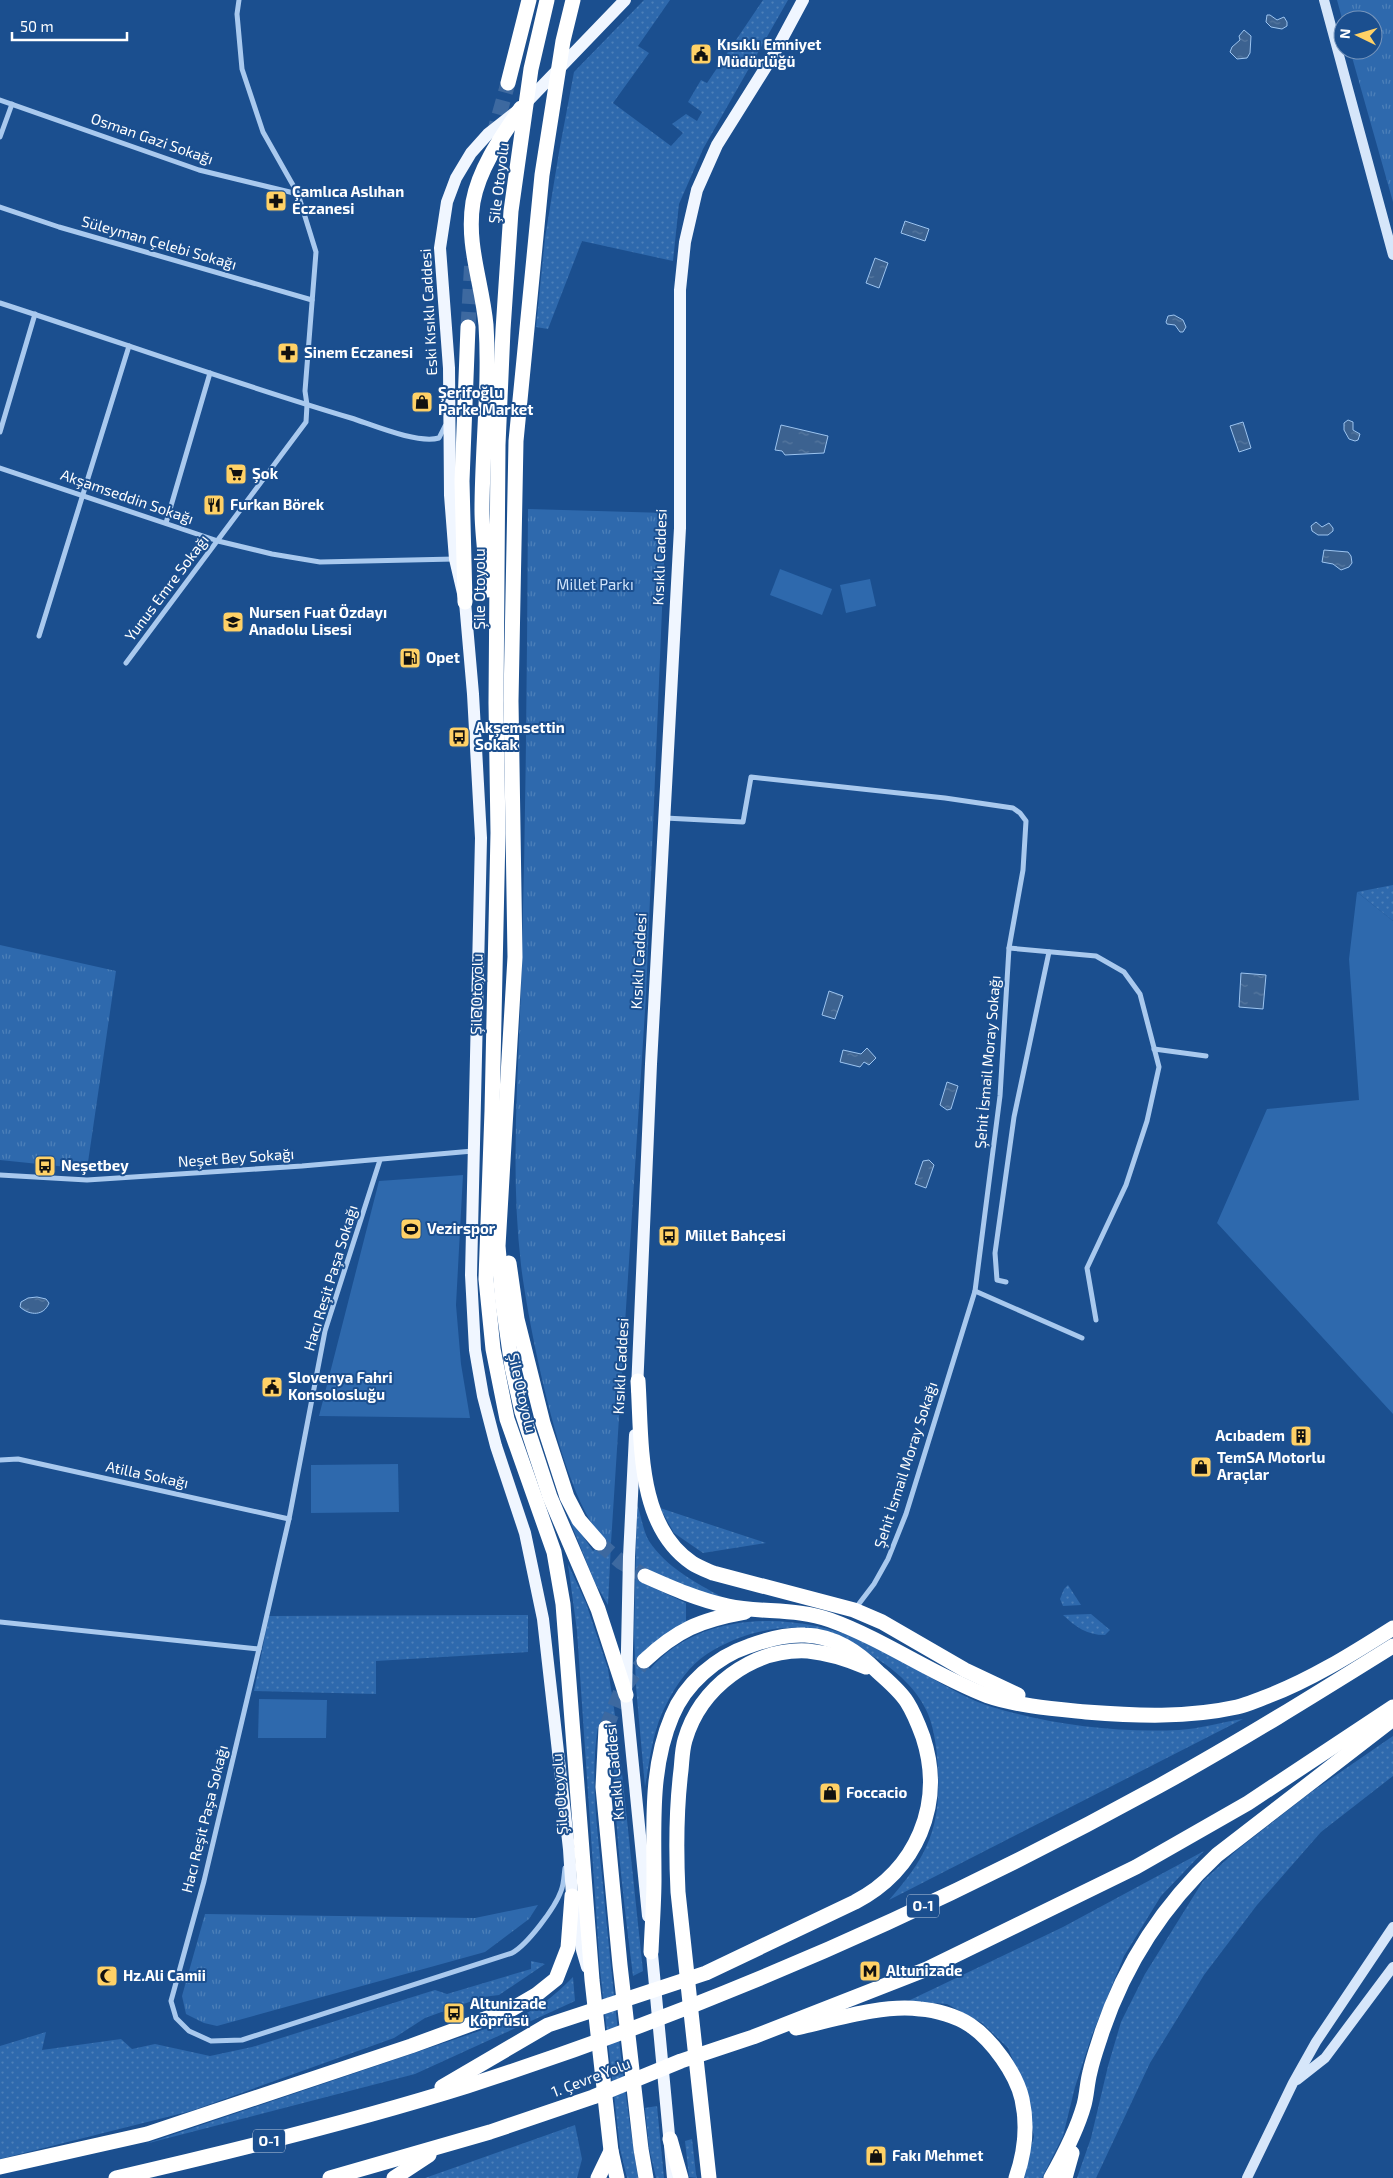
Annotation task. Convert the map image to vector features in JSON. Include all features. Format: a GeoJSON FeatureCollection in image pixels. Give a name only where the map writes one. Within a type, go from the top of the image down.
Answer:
{"type":"FeatureCollection","features":[{"type":"Feature","properties":{"kind":"highway"},"geometry":{"type":"LineString","coordinates":[[508,83],[529,0]]}},
{"type":"Feature","properties":{"kind":"highway","name":"Şile Otoyolu"},"geometry":{"type":"LineString","coordinates":[[547,0],[532,69],[511,211],[498,445],[497,863],[492,1111],[486,1279],[493,1348],[507,1419],[554,1552],[563,1604],[592,1980]]}},
{"type":"Feature","properties":{"kind":"highway","name":"Şile Otoyolu"},"geometry":{"type":"LineString","coordinates":[[573,0],[563,41],[542,176],[516,440],[511,701],[514,956],[503,1186],[498,1246],[503,1304],[512,1367],[522,1412],[550,1497],[598,1609],[626,1695]]}},
{"type":"Feature","properties":{"kind":"highway"},"geometry":{"type":"LineString","coordinates":[[496,703],[482,512],[486,325],[471,242],[470,224],[480,179],[500,138],[521,108]]}},
{"type":"Feature","properties":{"kind":"highway"},"geometry":{"type":"LineString","coordinates":[[465,602],[462,481],[468,327]]}},
{"type":"Feature","properties":{"kind":"highway"},"geometry":{"type":"LineString","coordinates":[[503,1186],[509,1264],[517,1319],[532,1386],[568,1497],[579,1520],[600,1544]]}},
{"type":"Feature","properties":{"kind":"highway"},"geometry":{"type":"LineString","coordinates":[[638,1381],[646,1487],[651,1509],[660,1527],[672,1543],[691,1562],[713,1573],[854,1610],[910,1636],[991,1683],[1060,1710]]}},
{"type":"Feature","properties":{"kind":"highway"},"geometry":{"type":"LineString","coordinates":[[645,1576],[679,1592],[711,1602],[774,1612],[815,1615],[830,1620],[868,1634],[989,1696],[1060,1710],[1137,1716],[1173,1716],[1238,1707],[1277,1693],[1347,1657],[1393,1628]]}},
{"type":"Feature","properties":{"kind":"highway"},"geometry":{"type":"LineString","coordinates":[[644,1661],[664,1642],[699,1623],[748,1612],[774,1612]]}},
{"type":"Feature","properties":{"kind":"highway"},"geometry":{"type":"LineString","coordinates":[[422,2099],[548,2025],[706,1973],[870,1894],[885,1883],[899,1868],[921,1834],[927,1813],[930,1790],[928,1753],[917,1720],[907,1702],[862,1656],[842,1644],[805,1635],[766,1640],[739,1649],[716,1661],[678,1702],[671,1718],[659,1762],[652,1816],[654,1879],[651,1952]]}},
{"type":"Feature","properties":{"kind":"highway","name":"O-1"},"geometry":{"type":"LineString","coordinates":[[116,2178],[331,2126],[535,2063],[678,2011],[866,1933],[994,1871],[1159,1786],[1304,1702],[1393,1646]]}},
{"type":"Feature","properties":{"kind":"highway"},"geometry":{"type":"LineString","coordinates":[[709,2178],[703,2136],[676,1859],[678,1795],[684,1743],[692,1721],[715,1688],[734,1673],[757,1660],[788,1652],[829,1654],[877,1671]]}},
{"type":"Feature","properties":{"kind":"highway"},"geometry":{"type":"LineString","coordinates":[[752,2037],[927,1970],[1136,1867],[1248,1803],[1393,1707]]}},
{"type":"Feature","properties":{"kind":"highway"},"geometry":{"type":"LineString","coordinates":[[1065,2178],[1084,2105],[1089,2072],[1113,2001],[1130,1964],[1173,1901],[1196,1874],[1217,1855],[1393,1720]]}},
{"type":"Feature","properties":{"kind":"highway"},"geometry":{"type":"LineString","coordinates":[[606,1728],[603,1787],[620,1964],[646,2178]]}},
{"type":"Feature","properties":{"kind":"highway"},"geometry":{"type":"LineString","coordinates":[[0,2167],[147,2134],[411,2046],[512,2009],[536,1995],[556,1979],[568,1948],[572,1896]]}},
{"type":"Feature","properties":{"kind":"highway"},"geometry":{"type":"LineString","coordinates":[[592,1980],[611,2151],[617,2178]]}},
{"type":"Feature","properties":{"kind":"highway"},"geometry":{"type":"LineString","coordinates":[[752,2037],[867,2013],[907,2008],[944,2014],[969,2024],[988,2041],[1009,2069],[1022,2098],[1025,2130],[1024,2147],[1016,2178]]}},
{"type":"Feature","properties":{"kind":"highway","name":"1. Çevre Yolu"},"geometry":{"type":"LineString","coordinates":[[441,2147],[593,2097],[681,2062],[752,2037]]}},
{"type":"Feature","properties":{"kind":"highway"},"geometry":{"type":"LineString","coordinates":[[1051,2178],[1071,2138],[1084,2105]]}},
{"type":"Feature","properties":{"kind":"highway"},"geometry":{"type":"LineString","coordinates":[[670,2139],[681,2178]]}},
{"type":"Feature","properties":{"kind":"highway"},"geometry":{"type":"LineString","coordinates":[[330,2178],[441,2147]]}},
{"type":"Feature","properties":{"kind":"highway"},"geometry":{"type":"LineString","coordinates":[[394,2178],[441,2147]]}},
{"type":"Feature","properties":{"kind":"highway"},"geometry":{"type":"LineString","coordinates":[[598,2178],[611,2151]]}},
{"type":"Feature","properties":{"kind":"main road","name":"Eski Kısıklı Caddesi"},"geometry":{"type":"LineString","coordinates":[[592,1980],[582,1950],[572,1896],[569,1849],[543,1619],[525,1533],[496,1446],[483,1396],[474,1350],[470,1275],[481,838],[473,694],[465,602],[455,559],[450,496],[449,368],[440,248],[447,202],[456,178],[471,153],[488,134],[521,108],[625,0]]}},
{"type":"Feature","properties":{"kind":"main road","name":"Kısıklı Caddesi"},"geometry":{"type":"LineString","coordinates":[[651,1952],[626,1695],[629,1558],[651,1064],[680,528],[680,290],[685,242],[697,190],[717,145],[774,54],[803,0]]}},
{"type":"Feature","properties":{"kind":"main road"},"geometry":{"type":"LineString","coordinates":[[651,1952],[673,2178]]}},
{"type":"Feature","properties":{"kind":"street","name":"Yunus Emre Sokağı"},"geometry":{"type":"LineString","coordinates":[[126,663],[306,422],[307,405],[304,391],[316,252],[298,194],[263,132],[242,69],[237,14],[239,0]]}},
{"type":"Feature","properties":{"kind":"street"},"geometry":{"type":"LineString","coordinates":[[1324,0],[1393,255]]}},
{"type":"Feature","properties":{"kind":"street","name":"Osman Gazi Sokağı"},"geometry":{"type":"LineString","coordinates":[[0,100],[199,170],[298,194]]}},
{"type":"Feature","properties":{"kind":"street"},"geometry":{"type":"LineString","coordinates":[[0,137],[12,104]]}},
{"type":"Feature","properties":{"kind":"street","name":"Süleyman Çelebi Sokağı"},"geometry":{"type":"LineString","coordinates":[[0,207],[59,227],[312,300]]}},
{"type":"Feature","properties":{"kind":"street"},"geometry":{"type":"LineString","coordinates":[[0,303],[307,405],[413,437],[433,440],[439,438],[443,434],[450,413]]}},
{"type":"Feature","properties":{"kind":"street"},"geometry":{"type":"LineString","coordinates":[[0,432],[35,314]]}},
{"type":"Feature","properties":{"kind":"street"},"geometry":{"type":"LineString","coordinates":[[39,636],[129,346]]}},
{"type":"Feature","properties":{"kind":"street"},"geometry":{"type":"LineString","coordinates":[[166,523],[210,373]]}},
{"type":"Feature","properties":{"kind":"street","name":"Akşamseddin Sokağı"},"geometry":{"type":"LineString","coordinates":[[0,468],[218,541],[272,554],[320,562],[455,559]]}},
{"type":"Feature","properties":{"kind":"street","name":"Şehit İsmail Moray Sokağı"},"geometry":{"type":"LineString","coordinates":[[664,818],[742,822],[751,777],[946,798],[1013,808],[1020,812],[1026,821],[1023,870],[1010,948],[1000,1096],[975,1291],[906,1514],[888,1559],[874,1584],[854,1610]]}},
{"type":"Feature","properties":{"kind":"street"},"geometry":{"type":"LineString","coordinates":[[1010,948],[1096,956],[1124,972],[1140,994],[1159,1067],[1147,1121],[1126,1185],[1087,1268],[1096,1320]]}},
{"type":"Feature","properties":{"kind":"street"},"geometry":{"type":"LineString","coordinates":[[1006,1282],[997,1280],[996,1244],[1014,1117],[1049,952]]}},
{"type":"Feature","properties":{"kind":"street"},"geometry":{"type":"LineString","coordinates":[[1154,1048],[1206,1056]]}},
{"type":"Feature","properties":{"kind":"street","name":"Neşet Bey Sokağı"},"geometry":{"type":"LineString","coordinates":[[0,1175],[87,1180],[380,1160],[474,1151]]}},
{"type":"Feature","properties":{"kind":"street","name":"Hacı Reşit Paşa Sokağı"},"geometry":{"type":"LineString","coordinates":[[380,1160],[325,1331],[289,1519],[204,1881],[171,2001],[176,2018],[190,2031],[211,2041],[242,2040],[512,1953],[522,1948],[536,1931],[561,1892],[569,1849]]}},
{"type":"Feature","properties":{"kind":"street"},"geometry":{"type":"LineString","coordinates":[[975,1291],[1082,1338]]}},
{"type":"Feature","properties":{"kind":"street","name":"Atilla Sokağı"},"geometry":{"type":"LineString","coordinates":[[0,1460],[18,1459],[289,1519]]}},
{"type":"Feature","properties":{"kind":"street"},"geometry":{"type":"LineString","coordinates":[[0,1622],[259,1648]]}},
{"type":"Feature","properties":{"kind":"street"},"geometry":{"type":"LineString","coordinates":[[1247,2178],[1293,2083],[1316,2042],[1390,1938],[1393,1927]]}},
{"type":"Feature","properties":{"kind":"street"},"geometry":{"type":"LineString","coordinates":[[1293,2083],[1325,2058],[1393,1967]]}},
{"type":"Feature","properties":{"kind":"green space"},"geometry":{"type":"Polygon","coordinates":[[[644,0],[670,0],[638,46],[649,53],[613,103],[671,146],[683,133],[672,124],[686,114],[697,121],[702,112],[688,102],[701,80],[707,83],[763,0],[788,0],[703,149],[679,204],[673,261],[582,241],[548,329],[536,327],[545,238],[574,72],[644,0]]]}},
{"type":"Feature","properties":{"kind":"green space"},"geometry":{"type":"Polygon","coordinates":[[[1337,0],[1393,0],[1393,202],[1353,60],[1383,60],[1383,10],[1340,10],[1337,0]]]}},
{"type":"Feature","properties":{"kind":"green space","name":"Millet Parkı"},"geometry":{"type":"Polygon","coordinates":[[[528,509],[666,513],[646,995],[611,1543],[594,1527],[578,1497],[564,1459],[540,1370],[521,1265],[516,1187],[516,1109],[524,842],[528,509]]]}},
{"type":"Feature","properties":{"kind":"green space"},"geometry":{"type":"Polygon","coordinates":[[[780,569],[832,589],[822,615],[770,595],[780,569]]]}},
{"type":"Feature","properties":{"kind":"green space"},"geometry":{"type":"Polygon","coordinates":[[[870,579],[876,606],[846,613],[840,585],[870,579]]]}},
{"type":"Feature","properties":{"kind":"green space"},"geometry":{"type":"Polygon","coordinates":[[[1393,885],[1393,921],[1357,892],[1393,885]]]}},
{"type":"Feature","properties":{"kind":"green space"},"geometry":{"type":"Polygon","coordinates":[[[1357,892],[1393,921],[1393,1414],[1217,1223],[1267,1109],[1359,1100],[1349,959],[1357,892]]]}},
{"type":"Feature","properties":{"kind":"green space"},"geometry":{"type":"Polygon","coordinates":[[[0,945],[116,971],[87,1169],[0,1160],[0,945]]]}},
{"type":"Feature","properties":{"kind":"green space"},"geometry":{"type":"Polygon","coordinates":[[[463,1175],[456,1305],[461,1364],[470,1418],[319,1416],[379,1181],[463,1175]]]}},
{"type":"Feature","properties":{"kind":"green space"},"geometry":{"type":"Polygon","coordinates":[[[398,1464],[399,1512],[311,1513],[311,1465],[398,1464]]]}},
{"type":"Feature","properties":{"kind":"green space"},"geometry":{"type":"Polygon","coordinates":[[[557,1489],[578,1529],[593,1551],[605,1540],[611,1543],[608,1605],[595,1583],[557,1489]]]}},
{"type":"Feature","properties":{"kind":"green space"},"geometry":{"type":"Polygon","coordinates":[[[637,1504],[647,1537],[664,1559],[682,1574],[722,1597],[641,1582],[686,1603],[686,1622],[644,1661],[650,1669],[671,1649],[696,1635],[723,1626],[751,1622],[780,1621],[837,1631],[864,1641],[975,1701],[1038,1719],[1108,1729],[1156,1731],[1203,1727],[1243,1719],[889,1900],[913,1870],[922,1855],[934,1825],[937,1809],[938,1763],[934,1734],[924,1705],[906,1681],[882,1662],[842,1639],[815,1630],[783,1628],[767,1630],[736,1639],[707,1654],[679,1682],[662,1713],[653,1744],[645,1787],[636,1687],[634,1634],[637,1504]]]}},
{"type":"Feature","properties":{"kind":"green space"},"geometry":{"type":"Polygon","coordinates":[[[660,1508],[766,1543],[703,1553],[674,1533],[660,1508]]]}},
{"type":"Feature","properties":{"kind":"green space"},"geometry":{"type":"Polygon","coordinates":[[[568,1564],[586,1603],[608,1669],[618,1735],[643,1971],[633,1976],[616,1823],[614,1730],[598,1726],[594,1768],[598,1832],[615,2002],[638,2178],[627,2178],[620,2149],[600,1970],[577,1631],[568,1564]]]}},
{"type":"Feature","properties":{"kind":"green space"},"geometry":{"type":"Polygon","coordinates":[[[1068,1585],[1081,1605],[1063,1606],[1060,1599],[1068,1585]]]}},
{"type":"Feature","properties":{"kind":"green space"},"geometry":{"type":"Polygon","coordinates":[[[1091,1614],[1110,1630],[1105,1635],[1092,1634],[1082,1630],[1063,1615],[1091,1614]]]}},
{"type":"Feature","properties":{"kind":"green space"},"geometry":{"type":"Polygon","coordinates":[[[528,1615],[528,1652],[376,1661],[376,1694],[254,1691],[269,1616],[528,1615]]]}},
{"type":"Feature","properties":{"kind":"green space"},"geometry":{"type":"Polygon","coordinates":[[[259,1699],[327,1700],[326,1738],[258,1738],[259,1699]]]}},
{"type":"Feature","properties":{"kind":"green space"},"geometry":{"type":"Polygon","coordinates":[[[1393,1736],[1393,1776],[1321,1832],[1257,1905],[1204,1975],[1150,2063],[1096,2178],[1077,2178],[1091,2138],[1108,2066],[1121,2022],[1145,1974],[1203,1881],[1237,1850],[1310,1793],[1393,1736]]]}},
{"type":"Feature","properties":{"kind":"green space"},"geometry":{"type":"Polygon","coordinates":[[[1204,1851],[1161,1896],[1124,1956],[1092,2035],[1075,2087],[1063,2136],[1042,2178],[1021,2178],[1034,2137],[1025,2090],[1008,2048],[982,2023],[947,2004],[908,2001],[1063,1927],[1204,1851]]]}},
{"type":"Feature","properties":{"kind":"green space"},"geometry":{"type":"Polygon","coordinates":[[[538,1905],[529,1919],[485,1952],[217,2026],[204,2023],[186,2014],[182,1996],[205,1914],[475,1918],[538,1905]]]}},
{"type":"Feature","properties":{"kind":"green space"},"geometry":{"type":"Polygon","coordinates":[[[531,1961],[545,1964],[499,1995],[483,1997],[425,2018],[394,2038],[191,2111],[0,2159],[0,2046],[46,2032],[42,2050],[121,2039],[132,2049],[155,2044],[210,2056],[252,2047],[435,1990],[447,1994],[531,1969],[531,1961]]]}},
{"type":"Feature","properties":{"kind":"green space"},"geometry":{"type":"Polygon","coordinates":[[[573,1977],[575,2001],[415,2074],[145,2144],[509,2021],[544,2003],[573,1977]]]}},
{"type":"Feature","properties":{"kind":"green space"},"geometry":{"type":"Polygon","coordinates":[[[657,2106],[664,2178],[656,2178],[649,2148],[645,2108],[657,2106]]]}},
{"type":"Feature","properties":{"kind":"green space"},"geometry":{"type":"Polygon","coordinates":[[[575,2125],[582,2159],[577,2178],[425,2178],[575,2125]]]}},
{"type":"Feature","properties":{"kind":"green space"},"geometry":{"type":"Polygon","coordinates":[[[692,2139],[697,2178],[689,2177],[685,2141],[692,2139]]]}},
{"type":"Feature","properties":{"kind":"water"},"geometry":{"type":"Polygon","coordinates":[[[1267,15],[1277,20],[1284,17],[1287,26],[1282,29],[1271,27],[1266,22],[1267,15]]]}},
{"type":"Feature","properties":{"kind":"water"},"geometry":{"type":"Polygon","coordinates":[[[1244,30],[1251,36],[1250,53],[1247,58],[1237,59],[1230,52],[1232,47],[1240,40],[1239,36],[1244,30]]]}},
{"type":"Feature","properties":{"kind":"water"},"geometry":{"type":"Polygon","coordinates":[[[905,221],[929,229],[925,241],[901,233],[905,221]]]}},
{"type":"Feature","properties":{"kind":"water"},"geometry":{"type":"Polygon","coordinates":[[[875,258],[888,263],[879,288],[866,283],[875,258]]]}},
{"type":"Feature","properties":{"kind":"water"},"geometry":{"type":"Polygon","coordinates":[[[1174,315],[1183,320],[1186,327],[1183,332],[1180,332],[1175,325],[1167,324],[1168,316],[1174,315]]]}},
{"type":"Feature","properties":{"kind":"water"},"geometry":{"type":"Polygon","coordinates":[[[1348,420],[1353,422],[1353,430],[1360,434],[1358,440],[1349,439],[1344,430],[1344,423],[1348,420]]]}},
{"type":"Feature","properties":{"kind":"water"},"geometry":{"type":"Polygon","coordinates":[[[1243,422],[1251,448],[1239,452],[1230,426],[1243,422]]]}},
{"type":"Feature","properties":{"kind":"water"},"geometry":{"type":"Polygon","coordinates":[[[781,425],[828,436],[824,453],[785,455],[782,451],[775,450],[781,425]]]}},
{"type":"Feature","properties":{"kind":"water"},"geometry":{"type":"Polygon","coordinates":[[[1316,522],[1322,527],[1329,523],[1333,531],[1328,535],[1318,535],[1312,531],[1311,526],[1316,522]]]}},
{"type":"Feature","properties":{"kind":"water"},"geometry":{"type":"Polygon","coordinates":[[[1324,550],[1348,552],[1352,563],[1349,567],[1341,570],[1333,564],[1322,562],[1324,550]]]}},
{"type":"Feature","properties":{"kind":"water"},"geometry":{"type":"Polygon","coordinates":[[[1241,973],[1266,975],[1263,1009],[1239,1007],[1241,973]]]}},
{"type":"Feature","properties":{"kind":"water"},"geometry":{"type":"Polygon","coordinates":[[[829,991],[843,996],[835,1019],[822,1015],[829,991]]]}},
{"type":"Feature","properties":{"kind":"water"},"geometry":{"type":"Polygon","coordinates":[[[867,1048],[876,1058],[869,1065],[864,1062],[860,1067],[840,1062],[843,1050],[861,1054],[867,1048]]]}},
{"type":"Feature","properties":{"kind":"water"},"geometry":{"type":"Polygon","coordinates":[[[947,1082],[958,1086],[951,1109],[947,1110],[940,1105],[947,1082]]]}},
{"type":"Feature","properties":{"kind":"water"},"geometry":{"type":"Polygon","coordinates":[[[929,1160],[934,1165],[926,1188],[915,1184],[923,1161],[929,1160]]]}},
{"type":"Feature","properties":{"kind":"water"},"geometry":{"type":"Polygon","coordinates":[[[28,1298],[46,1299],[49,1303],[44,1310],[32,1313],[20,1307],[21,1302],[28,1298]]]}},
{"type":"Feature","properties":{"kind":"tunnel"},"geometry":{"type":"LineString","coordinates":[[493,137],[508,83]]}},
{"type":"Feature","properties":{"kind":"tunnel"},"geometry":{"type":"LineString","coordinates":[[468,327],[472,258]]}},
{"type":"Feature","properties":{"kind":"tunnel"},"geometry":{"type":"LineString","coordinates":[[599,1543],[621,1562],[645,1576]]}},
{"type":"Feature","properties":{"kind":"tunnel"},"geometry":{"type":"LineString","coordinates":[[606,1728],[621,1691],[644,1661]]}},
{"type":"Feature","properties":{"kind":"place","name":"Kısıklı Emniyet Müdürlüğü"},"geometry":{"type":"Point","coordinates":[701,54]}},
{"type":"Feature","properties":{"kind":"place","name":"Çamlıca Aslıhan Eczanesi"},"geometry":{"type":"Point","coordinates":[276,201]}},
{"type":"Feature","properties":{"kind":"place","name":"Sinem Eczanesi"},"geometry":{"type":"Point","coordinates":[288,353]}},
{"type":"Feature","properties":{"kind":"place","name":"Şerifoğlu Parke Market"},"geometry":{"type":"Point","coordinates":[422,402]}},
{"type":"Feature","properties":{"kind":"place","name":"Şok"},"geometry":{"type":"Point","coordinates":[236,474]}},
{"type":"Feature","properties":{"kind":"place","name":"Furkan Börek"},"geometry":{"type":"Point","coordinates":[214,505]}},
{"type":"Feature","properties":{"kind":"place","name":"Nursen Fuat Özdayı Anadolu Lisesi"},"geometry":{"type":"Point","coordinates":[233,622]}},
{"type":"Feature","properties":{"kind":"place","name":"Opet"},"geometry":{"type":"Point","coordinates":[410,658]}},
{"type":"Feature","properties":{"kind":"place","name":"Akşemsettin Sokak"},"geometry":{"type":"Point","coordinates":[459,737]}},
{"type":"Feature","properties":{"kind":"place","name":"Neşetbey"},"geometry":{"type":"Point","coordinates":[45,1166]}},
{"type":"Feature","properties":{"kind":"place","name":"Vezirspor"},"geometry":{"type":"Point","coordinates":[411,1229]}},
{"type":"Feature","properties":{"kind":"place","name":"Millet Bahçesi"},"geometry":{"type":"Point","coordinates":[669,1236]}},
{"type":"Feature","properties":{"kind":"place","name":"Slovenya Fahri Konsolosluğu"},"geometry":{"type":"Point","coordinates":[272,1387]}},
{"type":"Feature","properties":{"kind":"place","name":"Acıbadem"},"geometry":{"type":"Point","coordinates":[1301,1436]}},
{"type":"Feature","properties":{"kind":"place","name":"TemSA Motorlu Araçlar"},"geometry":{"type":"Point","coordinates":[1201,1467]}},
{"type":"Feature","properties":{"kind":"place","name":"Foccacio"},"geometry":{"type":"Point","coordinates":[830,1793]}},
{"type":"Feature","properties":{"kind":"place","name":"Altunizade"},"geometry":{"type":"Point","coordinates":[870,1971]}},
{"type":"Feature","properties":{"kind":"place","name":"Hz.Ali Camii"},"geometry":{"type":"Point","coordinates":[107,1976]}},
{"type":"Feature","properties":{"kind":"place","name":"Altunizade Köprüsü"},"geometry":{"type":"Point","coordinates":[454,2013]}},
{"type":"Feature","properties":{"kind":"place","name":"Fakı Mehmet"},"geometry":{"type":"Point","coordinates":[876,2156]}}]}
